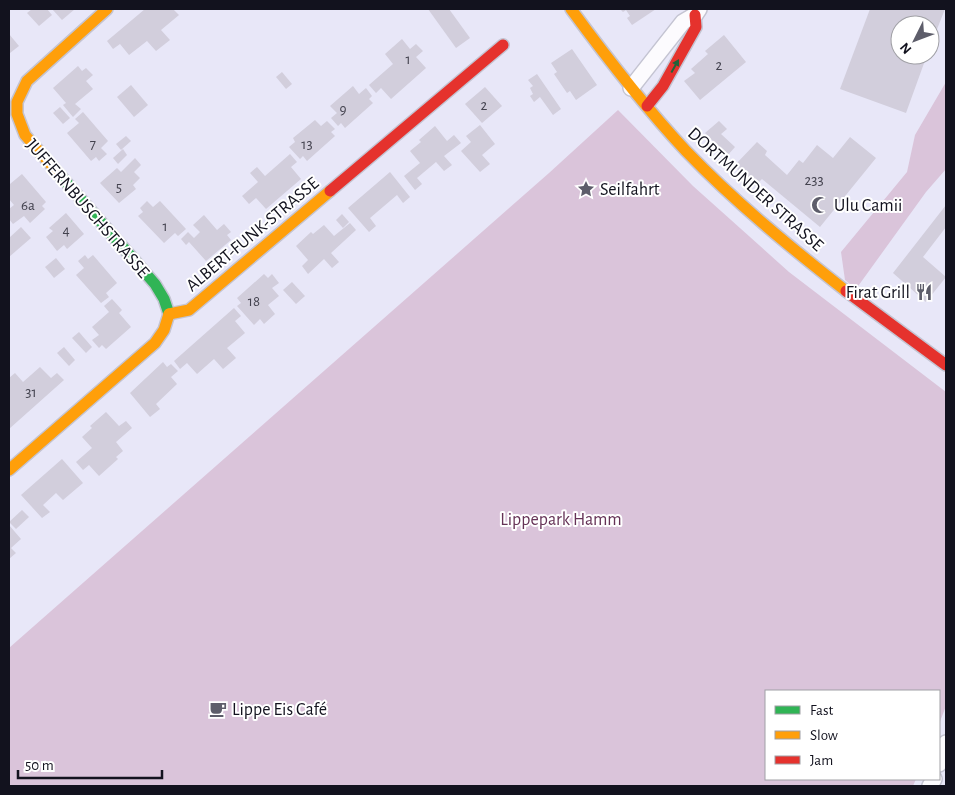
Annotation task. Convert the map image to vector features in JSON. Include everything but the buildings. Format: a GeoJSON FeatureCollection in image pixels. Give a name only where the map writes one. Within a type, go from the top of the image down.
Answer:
{"type":"FeatureCollection","features":[{"type":"Feature","properties":{"kind":"street"},"geometry":{"type":"LineString","coordinates":[[11,107],[27,81],[107,9]]}},
{"type":"Feature","properties":{"kind":"street","name":"DORTMUNDER STRASSE"},"geometry":{"type":"LineString","coordinates":[[571,9],[608,59],[705,171],[760,221],[827,277],[946,365]]}},
{"type":"Feature","properties":{"kind":"street"},"geometry":{"type":"LineString","coordinates":[[632,88],[683,22],[697,12]]}},
{"type":"Feature","properties":{"kind":"street"},"geometry":{"type":"LineString","coordinates":[[647,106],[664,86],[696,27],[697,12]]}},
{"type":"Feature","properties":{"kind":"street","name":"ALBERT-FUNK-STRASSE"},"geometry":{"type":"LineString","coordinates":[[168,314],[190,310],[502,45]]}},
{"type":"Feature","properties":{"kind":"street","name":"JUFFERNBUSCHSTRASSE"},"geometry":{"type":"LineString","coordinates":[[11,107],[25,135],[155,284],[164,299],[168,314]]}},
{"type":"Feature","properties":{"kind":"street"},"geometry":{"type":"LineString","coordinates":[[9,470],[155,344],[164,330],[168,314]]}},
{"type":"Feature","properties":{"kind":"street"},"geometry":{"type":"LineString","coordinates":[[940,761],[946,743]]}},
{"type":"Feature","properties":{"kind":"green space"},"geometry":{"type":"Polygon","coordinates":[[[946,82],[946,169],[926,192],[856,289],[845,280],[841,252],[907,172],[915,135],[946,82]]]}},
{"type":"Feature","properties":{"kind":"green space","name":"Lippepark Hamm"},"geometry":{"type":"Polygon","coordinates":[[[618,110],[693,186],[789,272],[946,392],[946,706],[940,721],[940,690],[765,690],[765,780],[916,780],[913,786],[9,786],[9,648],[549,173],[618,110]]]}},
{"type":"Feature","properties":{"kind":"traffic: fast"},"geometry":{"type":"LineString","coordinates":[[59,174],[155,284],[164,299],[169,314]]}},
{"type":"Feature","properties":{"kind":"traffic: slow"},"geometry":{"type":"LineString","coordinates":[[59,174],[25,135],[17,114],[17,102],[27,81],[107,9]]}},
{"type":"Feature","properties":{"kind":"traffic: slow"},"geometry":{"type":"LineString","coordinates":[[571,9],[655,117],[686,151],[763,224],[846,291]]}},
{"type":"Feature","properties":{"kind":"traffic: slow"},"geometry":{"type":"LineString","coordinates":[[169,314],[189,310],[330,191]]}},
{"type":"Feature","properties":{"kind":"traffic: slow"},"geometry":{"type":"LineString","coordinates":[[9,470],[155,343],[164,330],[169,314]]}},
{"type":"Feature","properties":{"kind":"traffic: jam"},"geometry":{"type":"LineString","coordinates":[[647,106],[663,86],[696,27],[695,15]]}},
{"type":"Feature","properties":{"kind":"traffic: jam"},"geometry":{"type":"LineString","coordinates":[[330,191],[503,45]]}},
{"type":"Feature","properties":{"kind":"traffic: jam"},"geometry":{"type":"LineString","coordinates":[[846,291],[946,365]]}},
{"type":"Feature","properties":{"kind":"place","name":"Seilfahrt"},"geometry":{"type":"Point","coordinates":[586,189]}},
{"type":"Feature","properties":{"kind":"place","name":"Ulu Camii"},"geometry":{"type":"Point","coordinates":[820,205]}},
{"type":"Feature","properties":{"kind":"place","name":"Firat Grill"},"geometry":{"type":"Point","coordinates":[924,292]}},
{"type":"Feature","properties":{"kind":"place","name":"Lippe Eis Café"},"geometry":{"type":"Point","coordinates":[218,709]}}]}
